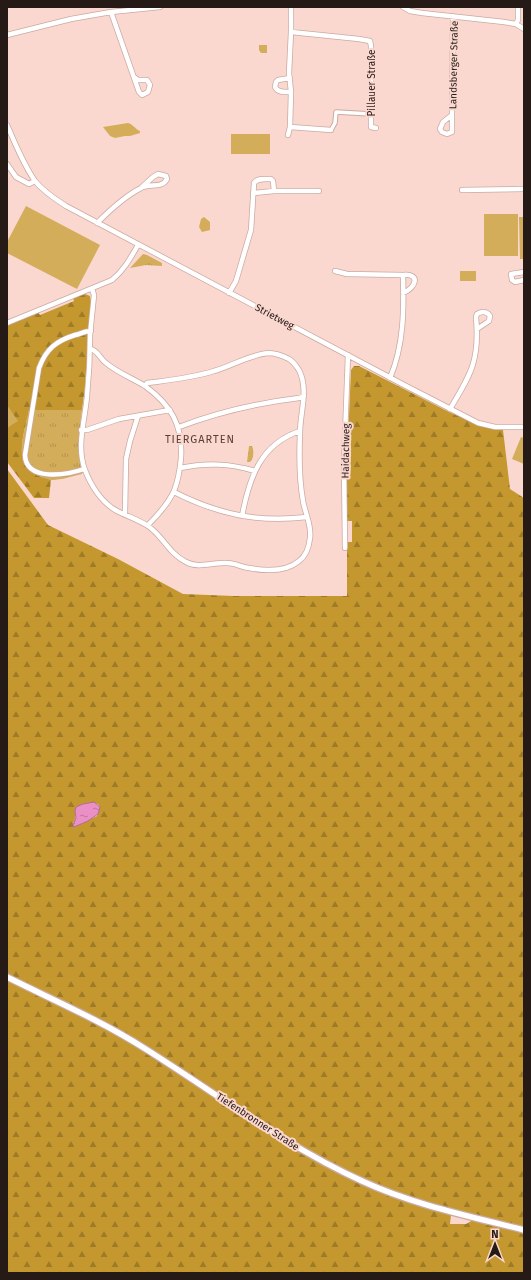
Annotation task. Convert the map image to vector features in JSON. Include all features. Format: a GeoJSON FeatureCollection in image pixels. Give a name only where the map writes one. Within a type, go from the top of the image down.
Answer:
{"type":"FeatureCollection","features":[{"type":"Feature","properties":{"kind":"street"},"geometry":{"type":"LineString","coordinates":[[7,35],[61,21],[111,12],[160,7]]}},
{"type":"Feature","properties":{"kind":"street"},"geometry":{"type":"LineString","coordinates":[[288,135],[291,105],[291,7]]}},
{"type":"Feature","properties":{"kind":"street"},"geometry":{"type":"LineString","coordinates":[[403,7],[410,11],[422,13],[516,24],[524,29]]}},
{"type":"Feature","properties":{"kind":"street"},"geometry":{"type":"LineString","coordinates":[[516,24],[518,20],[518,7]]}},
{"type":"Feature","properties":{"kind":"street"},"geometry":{"type":"LineString","coordinates":[[111,12],[134,77]]}},
{"type":"Feature","properties":{"kind":"street","name":"Landsberger Straße"},"geometry":{"type":"LineString","coordinates":[[452,115],[453,16]]}},
{"type":"Feature","properties":{"kind":"street","name":"Pillauer Straße"},"geometry":{"type":"LineString","coordinates":[[291,32],[370,41],[371,127],[376,128]]}},
{"type":"Feature","properties":{"kind":"street"},"geometry":{"type":"LineString","coordinates":[[290,78],[278,80],[275,88],[279,91],[291,92]]}},
{"type":"Feature","properties":{"kind":"street"},"geometry":{"type":"LineString","coordinates":[[290,127],[330,130],[335,123],[336,112],[371,114]]}},
{"type":"Feature","properties":{"kind":"street","name":"Strietweg"},"geometry":{"type":"LineString","coordinates":[[7,124],[25,164],[35,181],[57,201],[390,378],[478,423],[508,428],[524,427]]}},
{"type":"Feature","properties":{"kind":"street"},"geometry":{"type":"LineString","coordinates":[[7,164],[16,177],[29,184],[35,181]]}},
{"type":"Feature","properties":{"kind":"street"},"geometry":{"type":"LineString","coordinates":[[97,223],[113,208],[153,177],[158,174],[166,176],[167,179],[162,185],[148,185],[142,187]]}},
{"type":"Feature","properties":{"kind":"street"},"geometry":{"type":"LineString","coordinates":[[229,293],[236,281],[251,230],[254,183],[255,181],[261,179],[272,179],[274,191]]}},
{"type":"Feature","properties":{"kind":"street"},"geometry":{"type":"LineString","coordinates":[[462,190],[524,189]]}},
{"type":"Feature","properties":{"kind":"street"},"geometry":{"type":"LineString","coordinates":[[254,194],[274,191],[320,191]]}},
{"type":"Feature","properties":{"kind":"street"},"geometry":{"type":"LineString","coordinates":[[7,323],[112,280],[127,266],[138,245]]}},
{"type":"Feature","properties":{"kind":"street"},"geometry":{"type":"LineString","coordinates":[[335,272],[347,274],[410,275],[415,281],[411,288],[404,293]]}},
{"type":"Feature","properties":{"kind":"street"},"geometry":{"type":"LineString","coordinates":[[524,272],[511,274],[512,280],[515,282],[524,280]]}},
{"type":"Feature","properties":{"kind":"street"},"geometry":{"type":"LineString","coordinates":[[390,378],[395,366],[401,340],[404,293],[403,275]]}},
{"type":"Feature","properties":{"kind":"street"},"geometry":{"type":"LineString","coordinates":[[92,289],[94,295],[87,399],[81,430],[84,469],[97,493],[107,504],[116,510],[148,525],[157,533],[171,551],[187,563],[203,566],[233,563],[247,568],[274,570],[285,569],[301,560],[305,556],[308,549],[311,531],[301,483],[300,431],[304,387],[302,378],[294,363],[284,357],[270,353],[258,355],[190,378],[147,383],[145,386]]}},
{"type":"Feature","properties":{"kind":"street"},"geometry":{"type":"LineString","coordinates":[[450,409],[468,379],[475,361],[477,329]]}},
{"type":"Feature","properties":{"kind":"street"},"geometry":{"type":"LineString","coordinates":[[84,469],[75,473],[39,473],[31,470],[25,455],[39,368],[43,358],[49,349],[57,343],[70,337],[91,331]]}},
{"type":"Feature","properties":{"kind":"street"},"geometry":{"type":"LineString","coordinates":[[90,349],[96,351],[104,362],[114,369],[145,386],[159,397],[170,410],[179,427],[182,446],[180,468],[174,492],[160,512],[148,525]]}},
{"type":"Feature","properties":{"kind":"street","name":"Haidachweg"},"geometry":{"type":"LineString","coordinates":[[345,548],[344,462],[348,355]]}},
{"type":"Feature","properties":{"kind":"street"},"geometry":{"type":"LineString","coordinates":[[179,427],[226,411],[304,396]]}},
{"type":"Feature","properties":{"kind":"street"},"geometry":{"type":"LineString","coordinates":[[81,430],[87,430],[119,419],[170,410]]}},
{"type":"Feature","properties":{"kind":"street"},"geometry":{"type":"LineString","coordinates":[[124,514],[126,459],[138,416]]}},
{"type":"Feature","properties":{"kind":"street"},"geometry":{"type":"LineString","coordinates":[[242,516],[247,488],[255,471],[268,452],[280,440],[300,431]]}},
{"type":"Feature","properties":{"kind":"street"},"geometry":{"type":"LineString","coordinates":[[180,468],[204,464],[224,465],[255,471]]}},
{"type":"Feature","properties":{"kind":"street"},"geometry":{"type":"LineString","coordinates":[[174,492],[206,506],[242,516],[268,519],[307,517]]}},
{"type":"Feature","properties":{"kind":"street","name":"Tiefenbronner Straße"},"geometry":{"type":"LineString","coordinates":[[7,977],[128,1038],[288,1141],[350,1175],[382,1190],[426,1206],[524,1230]]}},
{"type":"Feature","properties":{"kind":"green space"},"geometry":{"type":"Polygon","coordinates":[[[259,45],[267,45],[267,53],[261,53],[259,50],[259,45]]]}},
{"type":"Feature","properties":{"kind":"green space"},"geometry":{"type":"Polygon","coordinates":[[[128,123],[140,131],[140,133],[115,138],[110,136],[103,127],[128,123]]]}},
{"type":"Feature","properties":{"kind":"green space"},"geometry":{"type":"Polygon","coordinates":[[[231,134],[270,134],[270,154],[231,154],[231,134]]]}},
{"type":"Feature","properties":{"kind":"green space"},"geometry":{"type":"Polygon","coordinates":[[[26,206],[100,245],[77,289],[7,253],[7,242],[26,206]]]}},
{"type":"Feature","properties":{"kind":"green space"},"geometry":{"type":"Polygon","coordinates":[[[484,214],[518,214],[518,256],[484,256],[484,214]]]}},
{"type":"Feature","properties":{"kind":"green space"},"geometry":{"type":"Polygon","coordinates":[[[204,217],[210,222],[210,230],[202,232],[199,227],[201,219],[204,217]]]}},
{"type":"Feature","properties":{"kind":"green space"},"geometry":{"type":"Polygon","coordinates":[[[519,217],[524,217],[524,259],[520,259],[519,217]]]}},
{"type":"Feature","properties":{"kind":"green space"},"geometry":{"type":"Polygon","coordinates":[[[143,254],[162,263],[162,266],[146,265],[130,268],[143,254]]]}},
{"type":"Feature","properties":{"kind":"green space"},"geometry":{"type":"Polygon","coordinates":[[[460,271],[476,271],[476,281],[460,281],[460,271]]]}},
{"type":"Feature","properties":{"kind":"green space"},"geometry":{"type":"Polygon","coordinates":[[[85,294],[90,296],[91,302],[82,410],[29,410],[22,441],[22,457],[28,469],[33,473],[51,480],[49,498],[34,498],[7,462],[7,326],[37,311],[40,315],[74,301],[73,298],[85,294]]]}},
{"type":"Feature","properties":{"kind":"green space"},"geometry":{"type":"Polygon","coordinates":[[[354,366],[359,366],[449,412],[481,426],[503,430],[510,489],[524,498],[524,1273],[7,1273],[7,469],[48,525],[118,559],[183,594],[234,596],[347,596],[347,542],[352,542],[352,521],[347,521],[347,462],[351,370],[354,366]],[[91,803],[76,807],[75,819],[73,823],[74,827],[97,816],[100,807],[98,804],[91,803]],[[451,1215],[450,1224],[466,1224],[473,1220],[451,1215]]]}},
{"type":"Feature","properties":{"kind":"green space"},"geometry":{"type":"Polygon","coordinates":[[[7,405],[18,421],[7,428],[7,405]]]}},
{"type":"Feature","properties":{"kind":"green space"},"geometry":{"type":"Polygon","coordinates":[[[29,410],[82,410],[79,442],[82,474],[63,479],[50,480],[31,471],[25,465],[22,448],[29,410]]]}},
{"type":"Feature","properties":{"kind":"green space"},"geometry":{"type":"Polygon","coordinates":[[[521,437],[524,438],[524,464],[512,459],[521,437]]]}},
{"type":"Feature","properties":{"kind":"green space"},"geometry":{"type":"Polygon","coordinates":[[[249,446],[252,446],[253,454],[251,461],[247,462],[249,446]]]}},
{"type":"Feature","properties":{"kind":"water"},"geometry":{"type":"Polygon","coordinates":[[[94,802],[100,807],[98,814],[88,821],[74,827],[76,807],[94,802]]]}},
{"type":"Feature","properties":{"kind":"district","name":"TIERGARTEN"},"geometry":{"type":"Point","coordinates":[200,439]}}]}
